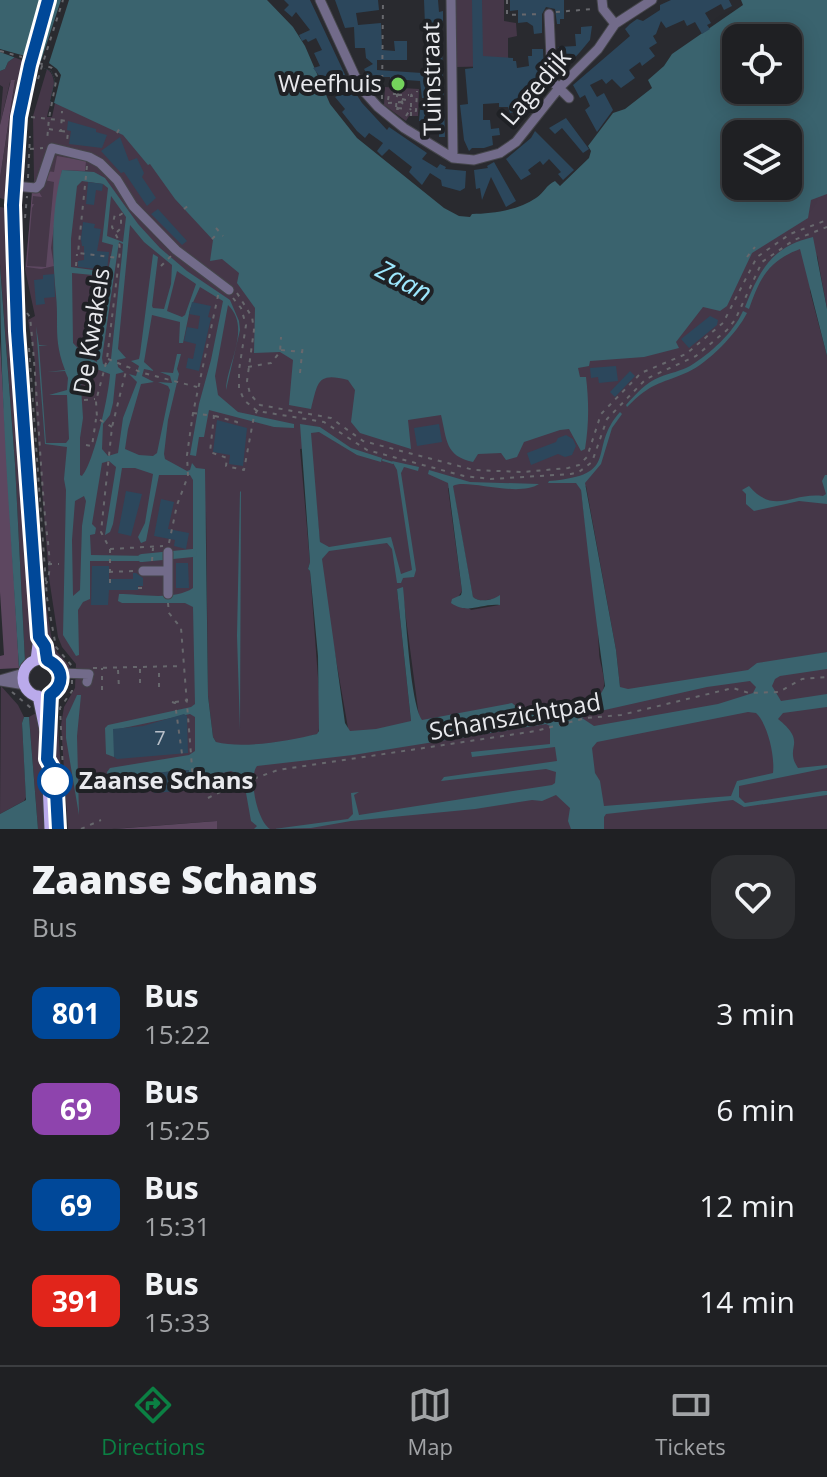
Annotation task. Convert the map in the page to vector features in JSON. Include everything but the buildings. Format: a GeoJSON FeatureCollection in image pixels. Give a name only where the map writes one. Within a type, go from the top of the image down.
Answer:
{"type":"FeatureCollection","features":[{"type":"Feature","properties":{"kind":"main road"},"geometry":{"type":"LineString","coordinates":[[42,660],[45,646],[39,637],[14,286],[14,186],[19,117],[36,67],[48,0]]}},
{"type":"Feature","properties":{"kind":"main road"},"geometry":{"type":"LineString","coordinates":[[44,695],[60,684],[60,673],[53,663],[42,660],[29,665],[25,679],[44,695],[50,708],[46,734],[50,829]]}},
{"type":"Feature","properties":{"kind":"street"},"geometry":{"type":"LineString","coordinates":[[320,0],[360,87],[404,128],[453,158]]}},
{"type":"Feature","properties":{"kind":"street","name":"Tuinstraat"},"geometry":{"type":"LineString","coordinates":[[451,0],[453,158]]}},
{"type":"Feature","properties":{"kind":"street","name":"Lagedijk"},"geometry":{"type":"LineString","coordinates":[[453,158],[474,160],[500,153],[516,142],[559,88],[598,49],[615,24],[652,0]]}},
{"type":"Feature","properties":{"kind":"street"},"geometry":{"type":"LineString","coordinates":[[602,4],[615,24]]}},
{"type":"Feature","properties":{"kind":"street"},"geometry":{"type":"LineString","coordinates":[[549,14],[552,81],[569,98]]}},
{"type":"Feature","properties":{"kind":"street"},"geometry":{"type":"LineString","coordinates":[[14,186],[36,188],[40,184],[46,148],[89,157],[117,180],[133,206],[176,250],[224,290]]}},
{"type":"Feature","properties":{"kind":"street"},"geometry":{"type":"LineString","coordinates":[[143,571],[168,558],[168,594]]}},
{"type":"Feature","properties":{"kind":"street"},"geometry":{"type":"LineString","coordinates":[[60,673],[89,675]]}},
{"type":"Feature","properties":{"kind":"street"},"geometry":{"type":"LineString","coordinates":[[0,681],[25,679]]}},
{"type":"Feature","properties":{"kind":"street"},"geometry":{"type":"LineString","coordinates":[[47,759],[55,773],[58,829]]}},
{"type":"Feature","properties":{"kind":"path"},"geometry":{"type":"LineString","coordinates":[[38,80],[36,67],[63,0]]}},
{"type":"Feature","properties":{"kind":"path"},"geometry":{"type":"LineString","coordinates":[[378,107],[382,101],[383,0]]}},
{"type":"Feature","properties":{"kind":"path"},"geometry":{"type":"LineString","coordinates":[[507,0],[507,15],[549,14],[602,4]]}},
{"type":"Feature","properties":{"kind":"path"},"geometry":{"type":"LineString","coordinates":[[397,88],[397,94],[404,103],[416,111],[417,91]]}},
{"type":"Feature","properties":{"kind":"path"},"geometry":{"type":"LineString","coordinates":[[404,103],[397,108],[410,96],[389,94],[387,105],[405,118],[410,109]]}},
{"type":"Feature","properties":{"kind":"path"},"geometry":{"type":"LineString","coordinates":[[388,101],[404,103],[410,109],[411,116]]}},
{"type":"Feature","properties":{"kind":"path"},"geometry":{"type":"LineString","coordinates":[[30,149],[46,148],[52,102]]}},
{"type":"Feature","properties":{"kind":"path"},"geometry":{"type":"LineString","coordinates":[[403,116],[404,103]]}},
{"type":"Feature","properties":{"kind":"path"},"geometry":{"type":"LineString","coordinates":[[31,111],[32,117],[68,121]]}},
{"type":"Feature","properties":{"kind":"path"},"geometry":{"type":"LineString","coordinates":[[59,130],[62,111]]}},
{"type":"Feature","properties":{"kind":"path"},"geometry":{"type":"LineString","coordinates":[[117,133],[121,126]]}},
{"type":"Feature","properties":{"kind":"path"},"geometry":{"type":"LineString","coordinates":[[48,129],[68,132],[66,150]]}},
{"type":"Feature","properties":{"kind":"path"},"geometry":{"type":"LineString","coordinates":[[28,188],[30,133]]}},
{"type":"Feature","properties":{"kind":"path"},"geometry":{"type":"LineString","coordinates":[[76,266],[86,171]]}},
{"type":"Feature","properties":{"kind":"path"},"geometry":{"type":"LineString","coordinates":[[184,209],[189,205]]}},
{"type":"Feature","properties":{"kind":"path"},"geometry":{"type":"LineString","coordinates":[[115,214],[121,214],[121,228],[116,232],[112,228],[113,219],[115,214]]}},
{"type":"Feature","properties":{"kind":"path"},"geometry":{"type":"LineString","coordinates":[[248,391],[260,405],[331,418],[363,441],[480,471],[538,470],[579,465],[587,457],[599,419],[641,373],[676,359],[704,341],[727,319],[757,257],[790,234],[827,220]]}},
{"type":"Feature","properties":{"kind":"path"},"geometry":{"type":"LineString","coordinates":[[224,290],[241,308],[246,330],[240,359],[239,388],[244,400],[257,411],[329,424],[367,450],[475,478],[563,475],[579,472],[592,462],[607,419],[626,397],[646,379],[681,365],[708,347],[735,320],[762,262],[794,240],[827,227]]}},
{"type":"Feature","properties":{"kind":"path"},"geometry":{"type":"LineString","coordinates":[[216,228],[223,236]]}},
{"type":"Feature","properties":{"kind":"path","name":"De Kwakels"},"geometry":{"type":"LineString","coordinates":[[112,427],[97,418],[97,399],[108,359],[118,258],[116,232]]}},
{"type":"Feature","properties":{"kind":"path"},"geometry":{"type":"LineString","coordinates":[[212,239],[219,232]]}},
{"type":"Feature","properties":{"kind":"path"},"geometry":{"type":"LineString","coordinates":[[747,257],[755,247]]}},
{"type":"Feature","properties":{"kind":"path"},"geometry":{"type":"LineString","coordinates":[[751,252],[757,257]]}},
{"type":"Feature","properties":{"kind":"path"},"geometry":{"type":"LineString","coordinates":[[78,253],[118,258]]}},
{"type":"Feature","properties":{"kind":"path"},"geometry":{"type":"LineString","coordinates":[[161,266],[171,256]]}},
{"type":"Feature","properties":{"kind":"path"},"geometry":{"type":"LineString","coordinates":[[110,549],[153,548],[168,558],[177,505],[188,476],[187,455],[216,298],[224,290]]}},
{"type":"Feature","properties":{"kind":"path"},"geometry":{"type":"LineString","coordinates":[[224,290],[239,294],[253,322],[248,391],[244,400]]}},
{"type":"Feature","properties":{"kind":"path"},"geometry":{"type":"LineString","coordinates":[[46,585],[49,578],[33,347],[30,317],[25,310],[46,585],[56,647],[72,666]]}},
{"type":"Feature","properties":{"kind":"path"},"geometry":{"type":"LineString","coordinates":[[246,330],[253,333]]}},
{"type":"Feature","properties":{"kind":"path"},"geometry":{"type":"LineString","coordinates":[[248,367],[271,363],[280,350],[281,337]]}},
{"type":"Feature","properties":{"kind":"path"},"geometry":{"type":"LineString","coordinates":[[704,341],[708,347]]}},
{"type":"Feature","properties":{"kind":"path"},"geometry":{"type":"LineString","coordinates":[[300,373],[303,344]]}},
{"type":"Feature","properties":{"kind":"path"},"geometry":{"type":"LineString","coordinates":[[280,350],[302,352]]}},
{"type":"Feature","properties":{"kind":"path"},"geometry":{"type":"LineString","coordinates":[[108,359],[143,373],[198,387]]}},
{"type":"Feature","properties":{"kind":"path"},"geometry":{"type":"LineString","coordinates":[[240,359],[248,361]]}},
{"type":"Feature","properties":{"kind":"path"},"geometry":{"type":"LineString","coordinates":[[110,583],[110,549],[101,532],[112,427],[127,367]]}},
{"type":"Feature","properties":{"kind":"path"},"geometry":{"type":"LineString","coordinates":[[622,393],[626,397]]}},
{"type":"Feature","properties":{"kind":"path"},"geometry":{"type":"LineString","coordinates":[[84,400],[97,399]]}},
{"type":"Feature","properties":{"kind":"path"},"geometry":{"type":"LineString","coordinates":[[214,416],[210,452],[227,458],[226,466],[244,470],[254,416],[260,405]]}},
{"type":"Feature","properties":{"kind":"path"},"geometry":{"type":"LineString","coordinates":[[283,417],[289,410]]}},
{"type":"Feature","properties":{"kind":"path"},"geometry":{"type":"LineString","coordinates":[[195,413],[237,422],[237,426]]}},
{"type":"Feature","properties":{"kind":"path"},"geometry":{"type":"LineString","coordinates":[[86,445],[92,446],[97,418]]}},
{"type":"Feature","properties":{"kind":"path"},"geometry":{"type":"LineString","coordinates":[[329,424],[331,418]]}},
{"type":"Feature","properties":{"kind":"path"},"geometry":{"type":"LineString","coordinates":[[432,465],[435,459]]}},
{"type":"Feature","properties":{"kind":"path"},"geometry":{"type":"LineString","coordinates":[[563,468],[563,475]]}},
{"type":"Feature","properties":{"kind":"path"},"geometry":{"type":"LineString","coordinates":[[538,470],[539,477]]}},
{"type":"Feature","properties":{"kind":"path"},"geometry":{"type":"LineString","coordinates":[[152,563],[153,548]]}},
{"type":"Feature","properties":{"kind":"path"},"geometry":{"type":"LineString","coordinates":[[48,564],[59,564]]}},
{"type":"Feature","properties":{"kind":"path"},"geometry":{"type":"LineString","coordinates":[[110,571],[143,571]]}},
{"type":"Feature","properties":{"kind":"path"},"geometry":{"type":"LineString","coordinates":[[138,588],[143,588]]}},
{"type":"Feature","properties":{"kind":"path"},"geometry":{"type":"LineString","coordinates":[[168,605],[169,613],[181,628],[193,780],[196,784],[211,782],[235,772],[236,792]]}},
{"type":"Feature","properties":{"kind":"path"},"geometry":{"type":"LineString","coordinates":[[89,675],[102,668],[184,665]]}},
{"type":"Feature","properties":{"kind":"path"},"geometry":{"type":"LineString","coordinates":[[140,667],[140,688]]}},
{"type":"Feature","properties":{"kind":"path"},"geometry":{"type":"LineString","coordinates":[[159,667],[159,687]]}},
{"type":"Feature","properties":{"kind":"path"},"geometry":{"type":"LineString","coordinates":[[102,668],[102,690]]}},
{"type":"Feature","properties":{"kind":"path"},"geometry":{"type":"LineString","coordinates":[[118,668],[119,688]]}},
{"type":"Feature","properties":{"kind":"path","name":"Schanszichtpad"},"geometry":{"type":"LineString","coordinates":[[208,798],[235,783],[255,780],[278,770],[402,753],[586,718],[621,715],[733,688],[749,693],[779,692],[802,679],[827,677]]}},
{"type":"Feature","properties":{"kind":"path"},"geometry":{"type":"LineString","coordinates":[[9,690],[28,707],[50,708],[73,686]]}},
{"type":"Feature","properties":{"kind":"path"},"geometry":{"type":"LineString","coordinates":[[182,754],[174,703],[188,701]]}},
{"type":"Feature","properties":{"kind":"path"},"geometry":{"type":"LineString","coordinates":[[81,829],[101,820]]}},
{"type":"Feature","properties":{"kind":"shaded area"},"geometry":{"type":"Polygon","coordinates":[[[454,0],[504,0],[504,21],[516,23],[517,36],[508,38],[508,66],[456,67],[454,0]]]}},
{"type":"Feature","properties":{"kind":"shaded area"},"geometry":{"type":"Polygon","coordinates":[[[15,57],[23,59],[24,63],[9,143],[6,200],[0,198],[0,178],[15,81],[10,82],[0,125],[3,87],[0,85],[0,71],[15,57]]]}},
{"type":"Feature","properties":{"kind":"shaded area"},"geometry":{"type":"Polygon","coordinates":[[[47,69],[54,84],[47,117],[52,117],[55,103],[60,105],[61,99],[562,359],[796,200],[802,200],[802,196],[827,179],[827,309],[817,255],[810,291],[827,356],[827,652],[791,659],[827,657],[827,829],[217,829],[216,821],[68,829],[61,725],[64,707],[75,688],[76,664],[58,637],[49,578],[35,400],[35,362],[28,320],[35,316],[25,269],[34,180],[33,116],[47,69]],[[311,448],[300,449],[321,718],[318,734],[303,738],[348,728],[325,597],[311,448]],[[586,486],[581,489],[599,656],[604,677],[602,693],[620,687],[586,486]],[[448,488],[462,591],[458,597],[471,610],[499,605],[497,598],[482,601],[473,598],[453,489],[448,488]],[[206,509],[201,741],[216,742],[208,696],[206,509]],[[402,588],[397,589],[411,721],[419,717],[402,588]]]}},
{"type":"Feature","properties":{"kind":"shaded area"},"geometry":{"type":"Polygon","coordinates":[[[11,80],[15,80],[0,178],[0,125],[11,80]]]}},
{"type":"Feature","properties":{"kind":"shaded area"},"geometry":{"type":"Polygon","coordinates":[[[385,87],[419,89],[418,116],[409,116],[406,121],[384,105],[385,87]]]}},
{"type":"Feature","properties":{"kind":"shaded area"},"geometry":{"type":"Polygon","coordinates":[[[57,156],[86,161],[85,171],[62,170],[51,248],[54,266],[41,269],[26,267],[32,191],[39,192],[42,197],[33,196],[27,266],[46,267],[54,182],[44,180],[47,171],[54,172],[57,156]]]}},
{"type":"Feature","properties":{"kind":"shaded area"},"geometry":{"type":"Polygon","coordinates":[[[0,207],[6,208],[32,636],[32,653],[25,661],[15,464],[0,264],[0,207]]]}},
{"type":"Feature","properties":{"kind":"shaded area"},"geometry":{"type":"Polygon","coordinates":[[[24,320],[44,592],[52,641],[69,665],[70,672],[63,669],[49,652],[39,586],[21,322],[24,320]]]}},
{"type":"Feature","properties":{"kind":"shaded area"},"geometry":{"type":"Polygon","coordinates":[[[0,341],[19,668],[0,669],[0,656],[4,655],[0,592],[0,341]]]}},
{"type":"Feature","properties":{"kind":"shaded area"},"geometry":{"type":"Polygon","coordinates":[[[1,686],[24,717],[26,797],[0,814],[1,686]]]}},
{"type":"Feature","properties":{"kind":"shaded area"},"geometry":{"type":"Polygon","coordinates":[[[52,710],[57,712],[65,829],[60,775],[57,774],[52,752],[52,710]]]}},
{"type":"Feature","properties":{"kind":"shaded area"},"geometry":{"type":"Polygon","coordinates":[[[38,712],[46,829],[38,829],[29,717],[38,712]]]}},
{"type":"Feature","properties":{"kind":"shaded area"},"geometry":{"type":"Polygon","coordinates":[[[217,821],[217,829],[114,829],[217,821]]]}},
{"type":"Feature","properties":{"kind":"water","name":"Zaan"},"geometry":{"type":"Polygon","coordinates":[[[0,0],[267,0],[293,27],[305,46],[330,104],[357,138],[444,208],[459,216],[470,217],[472,214],[522,206],[555,181],[560,186],[589,158],[591,151],[588,146],[613,113],[625,109],[652,88],[648,80],[672,54],[743,5],[741,0],[827,0],[827,194],[811,200],[808,218],[752,253],[727,306],[720,311],[703,307],[676,342],[679,348],[644,357],[590,361],[589,366],[578,368],[580,377],[586,377],[587,386],[585,449],[581,451],[569,429],[560,430],[524,442],[517,457],[506,460],[501,453],[478,454],[473,462],[452,451],[441,415],[408,420],[411,449],[360,433],[351,422],[355,390],[348,380],[330,377],[320,381],[311,409],[289,405],[293,360],[280,352],[254,353],[255,308],[237,283],[239,273],[222,259],[210,261],[213,240],[175,199],[150,164],[123,135],[50,101],[55,80],[51,71],[15,57],[0,71],[0,0]]]}},
{"type":"Feature","properties":{"kind":"water"},"geometry":{"type":"Polygon","coordinates":[[[62,170],[94,172],[105,178],[138,224],[160,248],[230,300],[239,321],[240,330],[226,390],[238,335],[235,314],[228,305],[215,376],[218,395],[238,412],[294,424],[294,428],[274,427],[209,410],[204,437],[199,437],[196,456],[190,455],[223,301],[200,287],[190,309],[183,343],[179,343],[180,322],[152,315],[144,362],[154,371],[144,369],[142,376],[154,382],[141,384],[125,449],[139,455],[153,456],[157,453],[170,390],[158,382],[172,383],[170,376],[160,372],[173,373],[177,354],[181,354],[164,454],[165,459],[187,471],[192,463],[196,468],[205,469],[208,696],[216,742],[239,745],[266,743],[306,737],[319,731],[318,656],[308,569],[300,424],[320,427],[351,448],[382,458],[381,462],[357,455],[319,432],[311,433],[320,542],[329,547],[391,537],[401,574],[412,570],[397,470],[392,461],[419,467],[418,471],[404,467],[401,473],[416,570],[414,577],[403,578],[401,583],[397,583],[392,549],[387,543],[329,551],[322,559],[345,723],[350,731],[411,721],[397,589],[403,587],[414,695],[422,720],[512,703],[526,715],[545,710],[567,713],[596,703],[605,686],[581,490],[576,483],[548,483],[587,473],[595,467],[610,426],[620,412],[622,414],[612,428],[601,464],[585,483],[620,687],[628,689],[748,670],[757,663],[827,652],[827,669],[780,676],[772,686],[781,701],[827,694],[827,707],[783,713],[778,719],[792,734],[794,761],[798,768],[827,765],[827,768],[739,786],[739,797],[745,803],[823,791],[827,791],[827,795],[744,807],[733,800],[606,814],[604,829],[571,829],[568,821],[570,808],[556,795],[542,801],[311,828],[274,829],[348,819],[353,814],[351,793],[359,792],[354,795],[359,815],[552,785],[556,772],[546,769],[441,781],[444,777],[557,761],[555,747],[472,757],[471,752],[550,744],[550,726],[546,724],[353,755],[257,766],[253,779],[255,799],[261,817],[270,829],[254,829],[257,826],[251,821],[243,776],[231,771],[190,780],[188,770],[153,773],[153,784],[109,788],[107,772],[110,768],[189,755],[195,751],[195,717],[190,714],[114,730],[114,757],[106,754],[105,728],[195,704],[193,607],[185,603],[118,601],[119,594],[167,596],[193,588],[193,480],[190,475],[159,475],[146,541],[141,543],[138,537],[145,523],[153,474],[135,468],[122,468],[113,524],[105,535],[116,467],[109,461],[102,463],[92,524],[96,528],[95,534],[90,535],[91,555],[150,556],[150,561],[90,561],[90,599],[83,602],[78,610],[79,655],[76,656],[63,635],[67,447],[45,444],[36,326],[39,345],[48,345],[39,346],[46,443],[66,443],[69,439],[67,395],[49,395],[67,390],[68,378],[65,371],[47,372],[65,370],[58,341],[54,264],[53,232],[62,170]],[[82,181],[77,186],[71,267],[108,272],[113,245],[102,242],[108,188],[103,184],[82,181]],[[111,196],[107,236],[123,242],[126,217],[111,196]],[[130,225],[118,349],[126,358],[117,360],[118,367],[124,372],[116,374],[110,415],[103,424],[102,449],[108,456],[118,453],[123,418],[137,382],[129,374],[136,376],[139,366],[131,361],[139,359],[153,254],[158,257],[153,308],[164,309],[171,284],[172,265],[144,242],[130,225]],[[119,242],[102,358],[103,364],[107,365],[111,359],[122,255],[123,244],[119,242]],[[177,271],[167,311],[182,317],[196,284],[177,271]],[[72,273],[73,343],[84,355],[97,362],[107,279],[72,273]],[[88,366],[82,374],[82,476],[96,443],[110,374],[88,366]],[[84,496],[75,501],[73,596],[80,590],[84,496]],[[750,681],[707,687],[587,714],[582,718],[594,726],[718,704],[753,693],[756,687],[750,681]],[[748,712],[597,742],[592,748],[595,773],[600,781],[604,806],[731,796],[737,781],[773,773],[773,758],[764,725],[756,713],[748,712]]]}},
{"type":"Feature","properties":{"kind":"water"},"geometry":{"type":"Polygon","coordinates":[[[813,237],[827,309],[827,356],[800,249],[773,265],[757,288],[749,309],[745,307],[769,262],[787,247],[813,237]]]}},
{"type":"Feature","properties":{"kind":"water"},"geometry":{"type":"Polygon","coordinates":[[[0,266],[15,464],[25,661],[19,668],[4,417],[0,266]]]}},
{"type":"Feature","properties":{"kind":"water"},"geometry":{"type":"Polygon","coordinates":[[[743,311],[747,313],[736,329],[704,362],[649,388],[627,407],[650,382],[687,368],[706,355],[727,335],[743,311]]]}},
{"type":"Feature","properties":{"kind":"water"},"geometry":{"type":"Polygon","coordinates":[[[429,470],[470,482],[539,484],[518,489],[469,484],[453,486],[473,597],[486,600],[500,595],[500,605],[463,608],[451,603],[462,591],[448,483],[428,474],[429,470]]]}},
{"type":"Feature","properties":{"kind":"water"},"geometry":{"type":"Polygon","coordinates":[[[825,475],[827,504],[799,501],[754,511],[746,504],[746,494],[742,490],[749,486],[758,495],[775,501],[823,496],[826,494],[822,481],[825,475]]]}},
{"type":"Feature","properties":{"kind":"water"},"geometry":{"type":"Polygon","coordinates":[[[241,492],[240,730],[237,636],[241,492]]]}},
{"type":"Feature","properties":{"kind":"water"},"geometry":{"type":"Polygon","coordinates":[[[77,695],[81,695],[77,736],[79,815],[66,738],[66,719],[77,695]]]}},
{"type":"Feature","properties":{"kind":"water"},"geometry":{"type":"Polygon","coordinates":[[[24,717],[29,717],[38,829],[0,829],[0,814],[26,800],[24,717]]]}},
{"type":"Feature","properties":{"kind":"pier"},"geometry":{"type":"Polygon","coordinates":[[[41,0],[53,0],[37,60],[41,61],[61,0],[69,0],[49,63],[61,75],[54,103],[50,101],[55,80],[51,71],[0,52],[0,49],[25,56],[41,0]]]}},
{"type":"Feature","properties":{"kind":"waterway"},"geometry":{"type":"LineString","coordinates":[[383,460],[393,463]]}},
{"type":"Feature","properties":{"kind":"waterway"},"geometry":{"type":"LineString","coordinates":[[142,558],[193,553]]}},
{"type":"Feature","properties":{"kind":"bus line","name":"801"},"geometry":{"type":"LineString","coordinates":[[48,0],[19,117],[13,205],[13,271],[39,637],[45,646],[47,660],[57,667],[61,678],[58,688],[50,695],[46,734],[47,759],[55,773],[58,829]]}},
{"type":"Feature","properties":{"kind":"place","name":"Weefhuis"},"geometry":{"type":"Point","coordinates":[398,84]}},
{"type":"Feature","properties":{"kind":"place","name":"Zaanse Schans"},"geometry":{"type":"Point","coordinates":[55,781]}}]}
